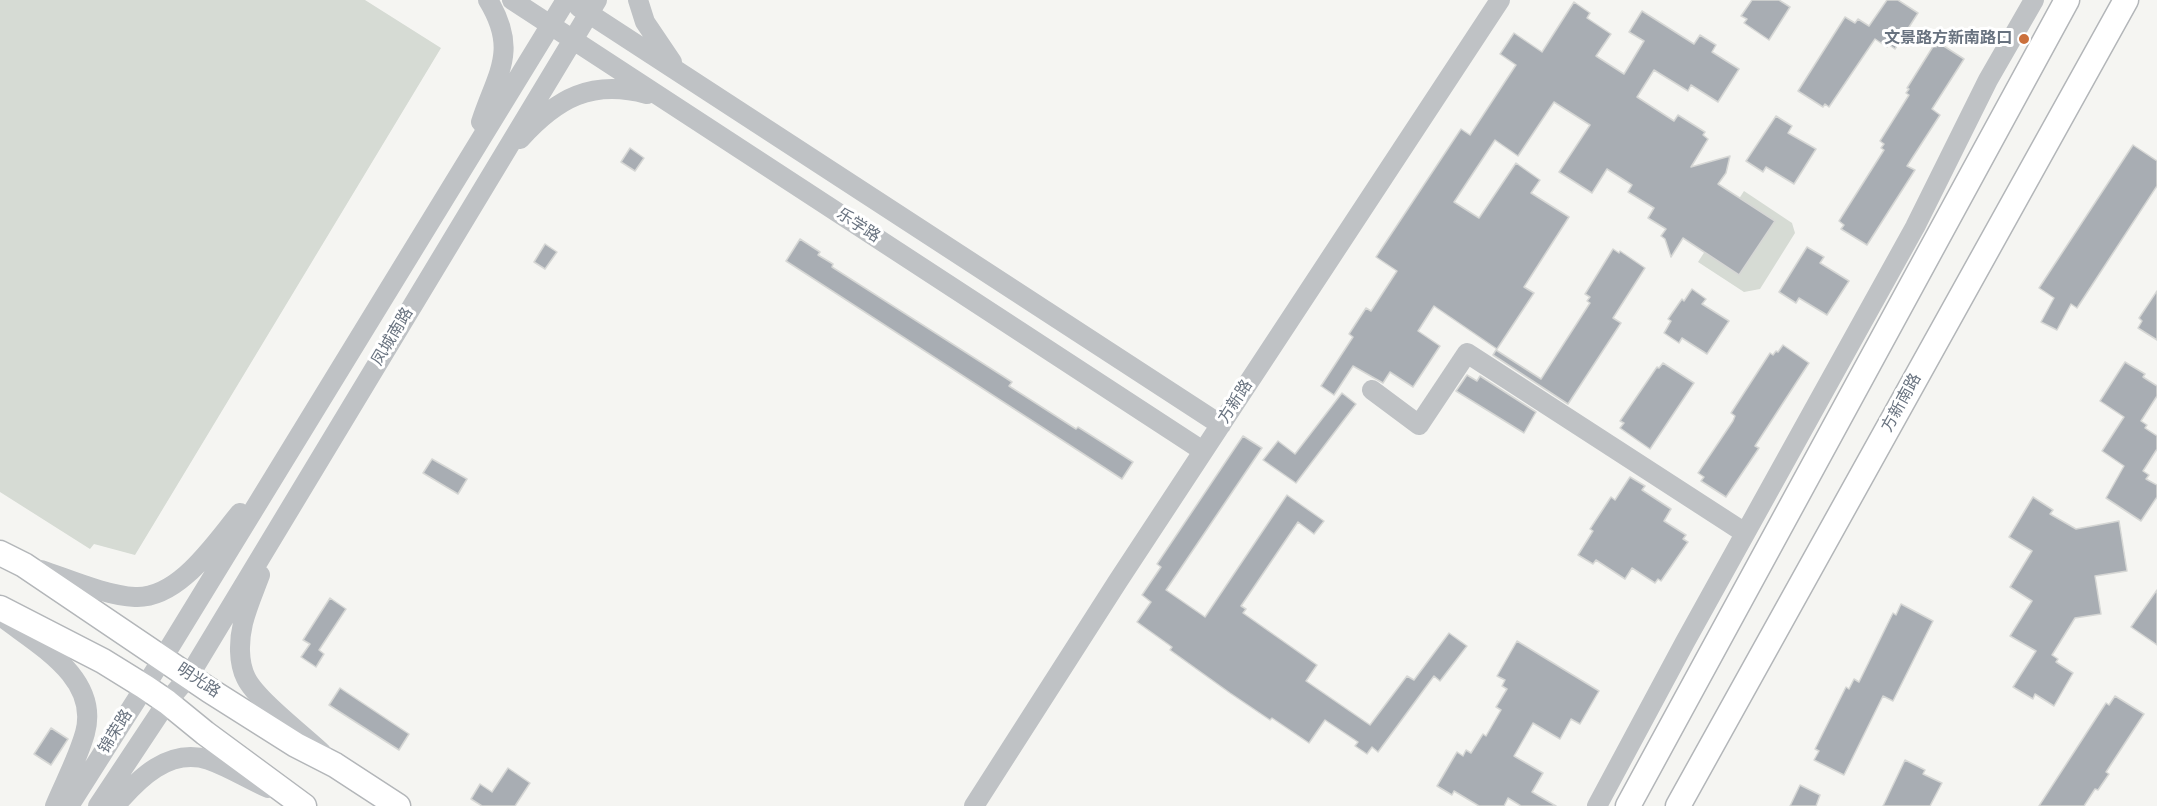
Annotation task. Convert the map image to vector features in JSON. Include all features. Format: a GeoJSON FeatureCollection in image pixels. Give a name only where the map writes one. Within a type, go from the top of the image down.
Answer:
{"type":"FeatureCollection","features":[{"type":"Feature","properties":{"kind":"main road"},"geometry":{"type":"LineString","coordinates":[[1628,806],[2067,0]]}},
{"type":"Feature","properties":{"kind":"main road","name":"方新南路"},"geometry":{"type":"LineString","coordinates":[[1678,806],[2126,0]]}},
{"type":"Feature","properties":{"kind":"main road","name":"明光路"},"geometry":{"type":"LineString","coordinates":[[0,553],[24,565],[296,745],[335,765],[398,806]]}},
{"type":"Feature","properties":{"kind":"main road"},"geometry":{"type":"LineString","coordinates":[[0,608],[104,661],[145,687],[301,804]]}},
{"type":"Feature","properties":{"kind":"street"},"geometry":{"type":"LineString","coordinates":[[470,155],[505,56],[505,40],[488,0]]}},
{"type":"Feature","properties":{"kind":"street","name":"乐学路"},"geometry":{"type":"LineString","coordinates":[[512,0],[1203,451]]}},
{"type":"Feature","properties":{"kind":"street","name":"凤城南路"},"geometry":{"type":"LineString","coordinates":[[163,658],[567,0]]}},
{"type":"Feature","properties":{"kind":"street","name":"乐学路"},"geometry":{"type":"LineString","coordinates":[[567,0],[593,7],[686,77],[1221,425]]}},
{"type":"Feature","properties":{"kind":"street"},"geometry":{"type":"LineString","coordinates":[[639,0],[645,22],[657,42],[686,77]]}},
{"type":"Feature","properties":{"kind":"street","name":"方新路"},"geometry":{"type":"LineString","coordinates":[[974,806],[1203,451],[1500,0]]}},
{"type":"Feature","properties":{"kind":"street"},"geometry":{"type":"LineString","coordinates":[[1597,806],[1915,227],[1988,80],[2034,0]]}},
{"type":"Feature","properties":{"kind":"street","name":"凤城南路"},"geometry":{"type":"LineString","coordinates":[[189,676],[593,7]]}},
{"type":"Feature","properties":{"kind":"street"},"geometry":{"type":"LineString","coordinates":[[493,170],[525,134],[552,110],[584,92],[626,88],[668,102]]}},
{"type":"Feature","properties":{"kind":"street"},"geometry":{"type":"LineString","coordinates":[[1372,390],[1419,425],[1467,353],[1745,533]]}},
{"type":"Feature","properties":{"kind":"street"},"geometry":{"type":"LineString","coordinates":[[24,565],[118,595],[136,597],[155,593],[171,586],[198,563],[284,460]]}},
{"type":"Feature","properties":{"kind":"street"},"geometry":{"type":"LineString","coordinates":[[275,534],[243,622],[239,644],[242,664],[246,678],[253,688],[335,765]]}},
{"type":"Feature","properties":{"kind":"street"},"geometry":{"type":"LineString","coordinates":[[0,615],[62,665],[78,683],[83,694],[87,713],[85,733],[55,806]]}},
{"type":"Feature","properties":{"kind":"street","name":"锦荣路"},"geometry":{"type":"LineString","coordinates":[[69,806],[163,658]]}},
{"type":"Feature","properties":{"kind":"street","name":"锦荣路"},"geometry":{"type":"LineString","coordinates":[[98,806],[167,702],[189,676]]}},
{"type":"Feature","properties":{"kind":"street"},"geometry":{"type":"LineString","coordinates":[[115,806],[131,787],[154,768],[176,760],[196,757],[209,760],[301,804]]}},
{"type":"Feature","properties":{"kind":"shaded area"},"geometry":{"type":"Polygon","coordinates":[[[0,0],[365,0],[441,48],[135,555],[94,544],[90,549],[0,492],[0,0]]]}},
{"type":"Feature","properties":{"kind":"shaded area"},"geometry":{"type":"Polygon","coordinates":[[[1744,191],[1792,223],[1795,233],[1760,289],[1744,292],[1698,262],[1744,191]]]}},
{"type":"Feature","properties":{"kind":"building"},"geometry":{"type":"Polygon","coordinates":[[[1752,0],[1779,0],[1790,7],[1769,40],[1744,23],[1747,19],[1741,16],[1752,0]]]}},
{"type":"Feature","properties":{"kind":"building"},"geometry":{"type":"Polygon","coordinates":[[[1887,0],[1898,0],[1918,13],[1895,49],[1875,39],[1829,107],[1825,104],[1823,107],[1798,91],[1845,17],[1855,23],[1858,19],[1869,26],[1887,0]]]}},
{"type":"Feature","properties":{"kind":"building"},"geometry":{"type":"Polygon","coordinates":[[[1574,2],[1590,13],[1587,18],[1611,34],[1596,56],[1624,74],[1644,41],[1629,32],[1642,11],[1694,44],[1700,35],[1716,45],[1712,52],[1739,69],[1718,102],[1691,85],[1688,91],[1654,70],[1637,97],[1674,121],[1678,115],[1705,132],[1703,135],[1708,139],[1691,167],[1730,156],[1726,173],[1718,184],[1775,221],[1739,275],[1683,238],[1671,257],[1665,239],[1661,236],[1666,229],[1648,218],[1654,208],[1628,192],[1632,185],[1607,169],[1592,193],[1559,172],[1590,125],[1554,102],[1518,156],[1495,140],[1454,202],[1479,218],[1516,163],[1540,180],[1531,193],[1569,217],[1524,287],[1534,293],[1497,349],[1434,306],[1418,331],[1440,346],[1413,387],[1390,372],[1383,383],[1353,366],[1334,395],[1321,386],[1353,337],[1349,334],[1366,308],[1371,311],[1397,271],[1376,257],[1461,129],[1470,135],[1516,65],[1500,54],[1514,33],[1542,52],[1574,2]]]}},
{"type":"Feature","properties":{"kind":"building"},"geometry":{"type":"Polygon","coordinates":[[[1939,43],[1964,59],[1932,109],[1940,115],[1907,166],[1915,170],[1867,245],[1841,229],[1844,225],[1839,221],[1884,150],[1881,148],[1884,144],[1880,141],[1909,95],[1906,93],[1909,89],[1907,88],[1934,45],[1936,47],[1939,43]]]}},
{"type":"Feature","properties":{"kind":"building"},"geometry":{"type":"Polygon","coordinates":[[[1776,116],[1792,126],[1788,133],[1816,149],[1794,184],[1766,167],[1763,172],[1746,161],[1776,116]]]}},
{"type":"Feature","properties":{"kind":"building"},"geometry":{"type":"Polygon","coordinates":[[[2133,145],[2157,161],[2157,186],[2077,308],[2071,304],[2057,330],[2041,322],[2054,298],[2039,288],[2133,145]]]}},
{"type":"Feature","properties":{"kind":"building"},"geometry":{"type":"Polygon","coordinates":[[[630,148],[644,158],[635,171],[621,162],[630,148]]]}},
{"type":"Feature","properties":{"kind":"building"},"geometry":{"type":"Polygon","coordinates":[[[800,239],[820,252],[818,255],[833,264],[832,267],[1012,382],[1009,386],[1133,462],[1122,479],[786,261],[800,239]]]}},
{"type":"Feature","properties":{"kind":"building"},"geometry":{"type":"Polygon","coordinates":[[[545,244],[557,252],[545,269],[534,262],[545,244]]]}},
{"type":"Feature","properties":{"kind":"building"},"geometry":{"type":"Polygon","coordinates":[[[1807,247],[1824,257],[1820,263],[1849,281],[1827,315],[1799,298],[1796,303],[1779,292],[1807,247]]]}},
{"type":"Feature","properties":{"kind":"building"},"geometry":{"type":"Polygon","coordinates":[[[1613,249],[1619,253],[1620,251],[1645,268],[1613,318],[1621,323],[1568,404],[1493,355],[1496,350],[1541,379],[1590,303],[1587,301],[1590,297],[1585,294],[1613,249]]]}},
{"type":"Feature","properties":{"kind":"building"},"geometry":{"type":"Polygon","coordinates":[[[1692,289],[1706,299],[1702,304],[1729,321],[1707,354],[1682,338],[1679,343],[1664,333],[1671,321],[1668,319],[1692,289]]]}},
{"type":"Feature","properties":{"kind":"building"},"geometry":{"type":"Polygon","coordinates":[[[2157,291],[2157,340],[2138,328],[2142,321],[2139,318],[2157,291]]]}},
{"type":"Feature","properties":{"kind":"building"},"geometry":{"type":"Polygon","coordinates":[[[1783,345],[1809,363],[1755,446],[1759,448],[1726,497],[1701,481],[1704,477],[1698,473],[1733,421],[1735,416],[1731,413],[1770,353],[1773,355],[1776,351],[1778,352],[1783,345]]]}},
{"type":"Feature","properties":{"kind":"building"},"geometry":{"type":"Polygon","coordinates":[[[2125,362],[2145,374],[2143,377],[2157,386],[2157,396],[2141,421],[2147,425],[2145,428],[2157,436],[2157,449],[2143,471],[2149,475],[2146,479],[2157,485],[2157,497],[2141,521],[2106,498],[2124,466],[2102,451],[2124,417],[2100,401],[2125,362]]]}},
{"type":"Feature","properties":{"kind":"building"},"geometry":{"type":"Polygon","coordinates":[[[1663,363],[1694,383],[1650,449],[1620,428],[1624,423],[1620,421],[1657,367],[1659,368],[1663,363]]]}},
{"type":"Feature","properties":{"kind":"building"},"geometry":{"type":"Polygon","coordinates":[[[1467,375],[1477,381],[1480,376],[1536,412],[1524,433],[1456,391],[1467,375]]]}},
{"type":"Feature","properties":{"kind":"building"},"geometry":{"type":"Polygon","coordinates":[[[1342,393],[1356,404],[1296,483],[1263,460],[1278,441],[1295,454],[1342,393]]]}},
{"type":"Feature","properties":{"kind":"building"},"geometry":{"type":"Polygon","coordinates":[[[1243,436],[1262,448],[1166,590],[1205,617],[1287,495],[1324,521],[1314,534],[1298,522],[1241,606],[1246,609],[1243,613],[1317,665],[1306,681],[1370,725],[1407,676],[1414,680],[1449,633],[1467,646],[1440,681],[1434,676],[1378,752],[1372,747],[1367,754],[1355,746],[1358,742],[1325,720],[1309,743],[1230,693],[1170,650],[1172,647],[1137,622],[1151,602],[1142,595],[1161,567],[1157,564],[1243,436]]]}},
{"type":"Feature","properties":{"kind":"building"},"geometry":{"type":"Polygon","coordinates":[[[432,459],[467,479],[458,494],[423,473],[432,459]]]}},
{"type":"Feature","properties":{"kind":"building"},"geometry":{"type":"Polygon","coordinates":[[[1630,477],[1645,486],[1642,490],[1671,509],[1664,521],[1686,535],[1683,539],[1688,542],[1661,581],[1658,579],[1655,583],[1632,568],[1625,579],[1596,560],[1593,564],[1578,555],[1593,531],[1590,529],[1611,497],[1615,500],[1630,477]]]}},
{"type":"Feature","properties":{"kind":"building"},"geometry":{"type":"Polygon","coordinates":[[[2033,497],[2053,510],[2050,514],[2076,529],[2119,521],[2127,571],[2095,576],[2101,614],[2075,618],[2052,655],[2058,659],[2056,662],[2073,673],[2054,706],[2035,694],[2033,699],[2013,687],[2036,651],[2010,636],[2032,601],[2010,587],[2032,551],[2009,537],[2033,497]]]}},
{"type":"Feature","properties":{"kind":"building"},"geometry":{"type":"Polygon","coordinates":[[[2157,590],[2157,645],[2131,627],[2157,590]]]}},
{"type":"Feature","properties":{"kind":"building"},"geometry":{"type":"Polygon","coordinates":[[[330,598],[346,609],[319,650],[324,654],[316,667],[301,657],[310,644],[303,640],[330,598]]]}},
{"type":"Feature","properties":{"kind":"building"},"geometry":{"type":"Polygon","coordinates":[[[1901,604],[1933,621],[1893,701],[1883,696],[1844,775],[1814,760],[1819,751],[1815,749],[1846,687],[1849,689],[1854,679],[1859,682],[1893,613],[1896,615],[1901,604]]]}},
{"type":"Feature","properties":{"kind":"building"},"geometry":{"type":"Polygon","coordinates":[[[1517,641],[1599,691],[1580,724],[1571,719],[1560,739],[1533,723],[1514,756],[1543,773],[1532,792],[1556,806],[1521,806],[1508,798],[1504,806],[1479,806],[1454,791],[1452,795],[1437,786],[1457,752],[1463,756],[1466,750],[1471,753],[1483,734],[1486,736],[1501,710],[1496,707],[1507,689],[1502,686],[1505,680],[1497,676],[1517,641]]]}},
{"type":"Feature","properties":{"kind":"building"},"geometry":{"type":"Polygon","coordinates":[[[340,688],[409,734],[399,750],[329,705],[340,688]]]}},
{"type":"Feature","properties":{"kind":"building"},"geometry":{"type":"Polygon","coordinates":[[[2115,696],[2144,714],[2106,772],[2109,774],[2098,790],[2095,789],[2084,806],[2039,806],[2106,703],[2109,705],[2115,696]]]}},
{"type":"Feature","properties":{"kind":"building"},"geometry":{"type":"Polygon","coordinates":[[[51,728],[68,739],[51,765],[34,754],[51,728]]]}},
{"type":"Feature","properties":{"kind":"building"},"geometry":{"type":"Polygon","coordinates":[[[1905,760],[1925,770],[1923,774],[1942,783],[1930,806],[1883,806],[1905,760]]]}},
{"type":"Feature","properties":{"kind":"building"},"geometry":{"type":"Polygon","coordinates":[[[508,768],[530,783],[515,806],[482,806],[471,799],[480,784],[492,792],[508,768]]]}},
{"type":"Feature","properties":{"kind":"building"},"geometry":{"type":"Polygon","coordinates":[[[1800,785],[1820,795],[1816,806],[1790,806],[1800,785]]]}},
{"type":"Feature","properties":{"kind":"place","name":"文景路方新南路口"},"geometry":{"type":"Point","coordinates":[2024,39]}}]}
